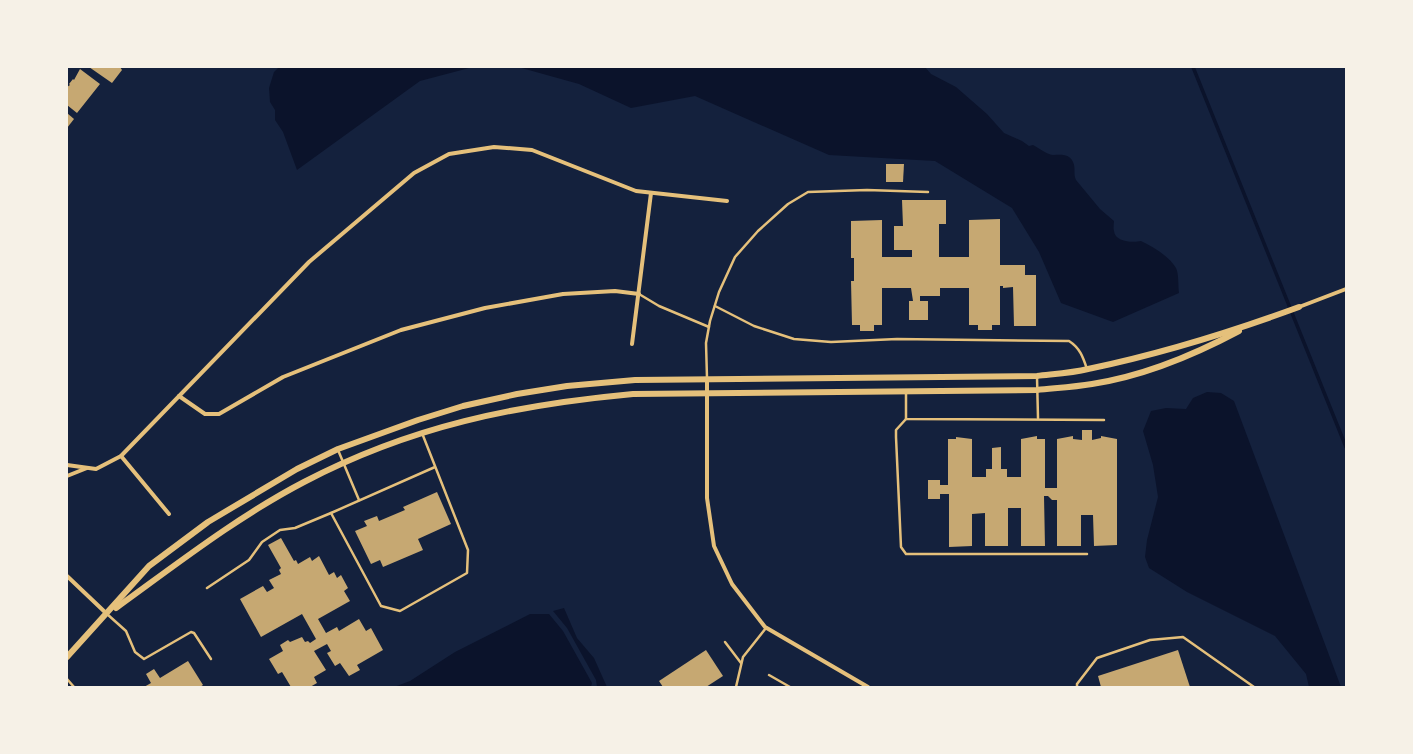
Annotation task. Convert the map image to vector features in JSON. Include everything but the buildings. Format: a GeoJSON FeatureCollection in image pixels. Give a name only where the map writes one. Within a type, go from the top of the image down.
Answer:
{"type":"FeatureCollection","features":[{"type":"Feature","properties":{"kind":"street"},"geometry":{"type":"LineString","coordinates":[[67,465],[96,469],[121,456],[309,262],[414,172],[449,154],[494,147],[532,150],[636,191],[727,201]]}},
{"type":"Feature","properties":{"kind":"street"},"geometry":{"type":"LineString","coordinates":[[632,344],[651,193]]}},
{"type":"Feature","properties":{"kind":"street"},"geometry":{"type":"LineString","coordinates":[[67,657],[149,566],[208,522],[297,469],[338,449],[418,420],[463,406],[517,394],[567,386],[635,380],[1037,376],[1087,370],[1137,358],[1251,324],[1346,289]]}},
{"type":"Feature","properties":{"kind":"street"},"geometry":{"type":"LineString","coordinates":[[179,396],[205,414],[220,414],[283,377],[401,330],[485,308],[564,294],[615,291],[639,294]]}},
{"type":"Feature","properties":{"kind":"street"},"geometry":{"type":"LineString","coordinates":[[107,614],[218,534],[304,482],[344,463],[422,432],[460,421],[511,410],[571,400],[633,394],[708,392],[1038,390],[1093,384],[1144,372],[1208,347],[1251,324]]}},
{"type":"Feature","properties":{"kind":"street"},"geometry":{"type":"LineString","coordinates":[[707,380],[707,498],[714,546],[732,584],[766,628],[868,687]]}},
{"type":"Feature","properties":{"kind":"street"},"geometry":{"type":"LineString","coordinates":[[121,456],[169,514]]}},
{"type":"Feature","properties":{"kind":"street"},"geometry":{"type":"LineString","coordinates":[[67,476],[87,468]]}},
{"type":"Feature","properties":{"kind":"street"},"geometry":{"type":"LineString","coordinates":[[67,576],[107,614]]}},
{"type":"Feature","properties":{"kind":"lane"},"geometry":{"type":"LineString","coordinates":[[707,380],[706,343],[709,327],[715,306],[735,258],[758,231],[788,204],[808,192],[867,190],[928,192]]}},
{"type":"Feature","properties":{"kind":"lane"},"geometry":{"type":"LineString","coordinates":[[639,294],[659,306],[709,327]]}},
{"type":"Feature","properties":{"kind":"lane"},"geometry":{"type":"LineString","coordinates":[[715,306],[754,326],[794,339],[831,342],[897,339],[1069,341],[1076,346],[1083,356],[1087,370]]}},
{"type":"Feature","properties":{"kind":"lane"},"geometry":{"type":"LineString","coordinates":[[1037,376],[1038,418]]}},
{"type":"Feature","properties":{"kind":"lane"},"geometry":{"type":"LineString","coordinates":[[906,392],[906,419]]}},
{"type":"Feature","properties":{"kind":"lane"},"geometry":{"type":"LineString","coordinates":[[1087,554],[906,554],[901,547],[896,430],[906,419],[1038,418],[1104,420]]}},
{"type":"Feature","properties":{"kind":"lane"},"geometry":{"type":"LineString","coordinates":[[331,513],[381,606],[400,611],[467,573],[468,550],[422,432]]}},
{"type":"Feature","properties":{"kind":"lane"},"geometry":{"type":"LineString","coordinates":[[338,449],[359,500]]}},
{"type":"Feature","properties":{"kind":"lane"},"geometry":{"type":"LineString","coordinates":[[207,588],[249,560],[262,542],[280,530],[295,528],[435,467]]}},
{"type":"Feature","properties":{"kind":"lane"},"geometry":{"type":"LineString","coordinates":[[107,614],[126,631],[135,652],[144,659],[191,632],[194,633],[211,660]]}},
{"type":"Feature","properties":{"kind":"lane"},"geometry":{"type":"LineString","coordinates":[[736,687],[743,657],[766,628]]}},
{"type":"Feature","properties":{"kind":"lane"},"geometry":{"type":"LineString","coordinates":[[1077,687],[1077,684],[1097,658],[1150,640],[1183,637],[1254,687]]}},
{"type":"Feature","properties":{"kind":"lane"},"geometry":{"type":"LineString","coordinates":[[725,642],[741,664]]}},
{"type":"Feature","properties":{"kind":"lane"},"geometry":{"type":"LineString","coordinates":[[769,675],[790,687]]}},
{"type":"Feature","properties":{"kind":"lane"},"geometry":{"type":"LineString","coordinates":[[67,679],[74,687]]}},
{"type":"Feature","properties":{"kind":"water"},"geometry":{"type":"Polygon","coordinates":[[[279,67],[473,67],[420,81],[297,170],[283,132],[275,120],[275,110],[270,102],[269,88],[274,72],[279,67]]]}},
{"type":"Feature","properties":{"kind":"water"},"geometry":{"type":"Polygon","coordinates":[[[518,67],[925,67],[931,74],[956,87],[987,114],[1004,133],[1022,141],[1029,146],[1033,145],[1050,154],[1069,157],[1074,164],[1076,180],[1100,209],[1114,221],[1115,235],[1121,240],[1129,242],[1141,241],[1151,246],[1173,264],[1178,273],[1179,293],[1113,322],[1061,303],[1039,252],[1012,208],[935,161],[829,155],[695,96],[631,108],[579,84],[518,67]]]}},
{"type":"Feature","properties":{"kind":"water"},"geometry":{"type":"Polygon","coordinates":[[[1207,392],[1221,393],[1234,401],[1341,687],[1309,687],[1306,674],[1275,636],[1187,592],[1149,568],[1145,557],[1147,540],[1158,497],[1153,465],[1143,431],[1151,411],[1166,408],[1186,409],[1193,398],[1207,392]]]}},
{"type":"Feature","properties":{"kind":"water"},"geometry":{"type":"Polygon","coordinates":[[[564,608],[577,638],[594,658],[607,687],[597,687],[596,680],[567,628],[553,611],[564,608]]]}},
{"type":"Feature","properties":{"kind":"water"},"geometry":{"type":"Polygon","coordinates":[[[530,614],[549,614],[563,631],[592,683],[591,687],[394,687],[410,681],[455,652],[530,614]]]}},
{"type":"Feature","properties":{"kind":"waterway"},"geometry":{"type":"LineString","coordinates":[[1193,67],[1346,447]]}}]}
